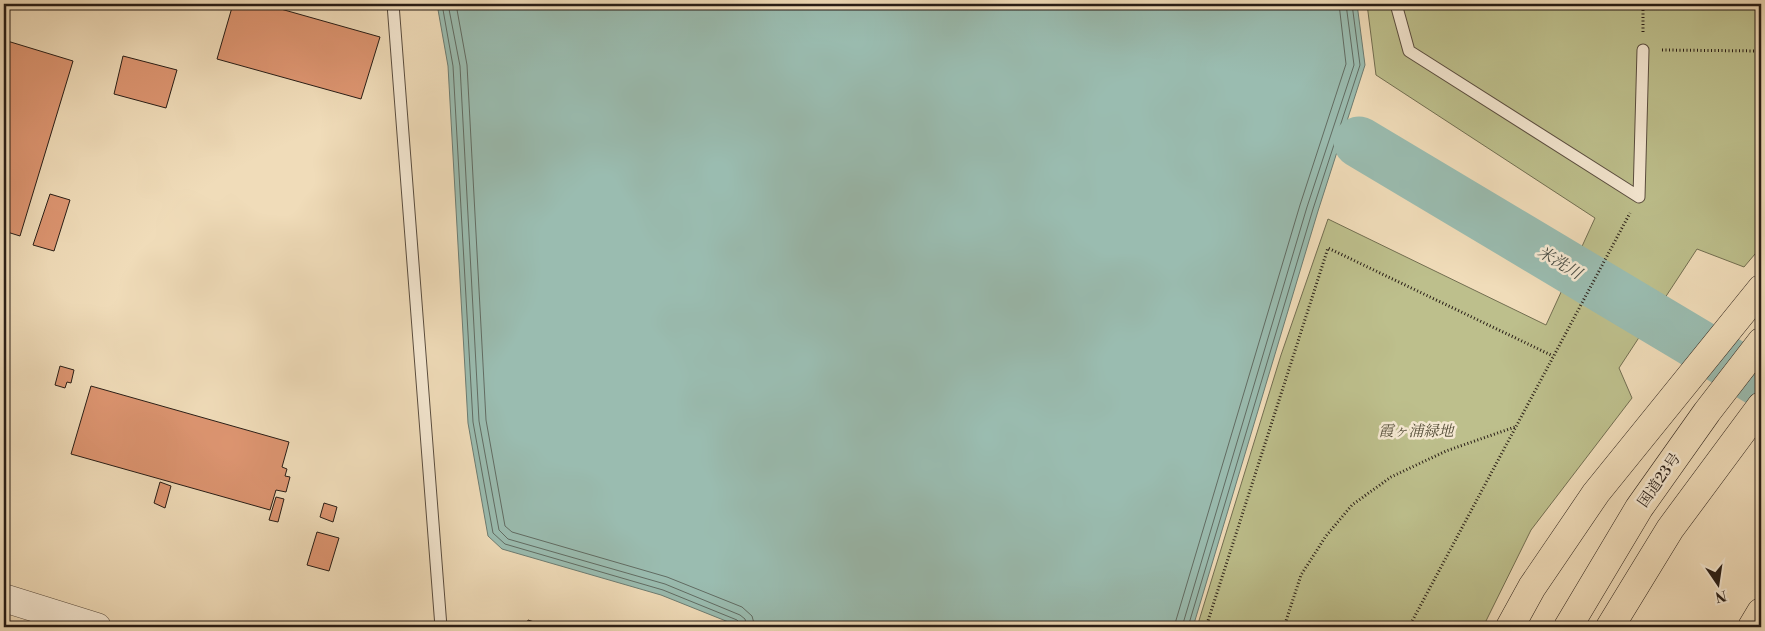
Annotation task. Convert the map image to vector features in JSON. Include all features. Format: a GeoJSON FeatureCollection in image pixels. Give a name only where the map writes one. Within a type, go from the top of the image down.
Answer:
{"type":"FeatureCollection","features":[{"type":"Feature","properties":{"kind":"highway"},"geometry":{"type":"LineString","coordinates":[[1510,627],[1532,586],[1596,493],[1754,297]]}},
{"type":"Feature","properties":{"kind":"highway","name":"国道23号"},"geometry":{"type":"LineString","coordinates":[[1572,620],[1639,508],[1707,412],[1761,342]]}},
{"type":"Feature","properties":{"kind":"highway"},"geometry":{"type":"LineString","coordinates":[[1611,626],[1670,529],[1761,406]]}},
{"type":"Feature","properties":{"kind":"highway"},"geometry":{"type":"LineString","coordinates":[[1752,627],[1761,612]]}},
{"type":"Feature","properties":{"kind":"street"},"geometry":{"type":"LineString","coordinates":[[4,598],[97,627]]}},
{"type":"Feature","properties":{"kind":"lane"},"geometry":{"type":"LineString","coordinates":[[392,4],[441,627]]}},
{"type":"Feature","properties":{"kind":"lane"},"geometry":{"type":"LineString","coordinates":[[1396,4],[1409,51],[1639,197]]}},
{"type":"Feature","properties":{"kind":"lane"},"geometry":{"type":"LineString","coordinates":[[1639,197],[1643,50]]}},
{"type":"Feature","properties":{"kind":"path"},"geometry":{"type":"LineString","coordinates":[[1643,4],[1643,50],[1761,51]]}},
{"type":"Feature","properties":{"kind":"path"},"geometry":{"type":"LineString","coordinates":[[1409,627],[1639,197]]}},
{"type":"Feature","properties":{"kind":"path"},"geometry":{"type":"LineString","coordinates":[[1206,627],[1328,248],[1553,356]]}},
{"type":"Feature","properties":{"kind":"path"},"geometry":{"type":"LineString","coordinates":[[1284,627],[1301,575],[1326,536],[1352,505],[1399,473],[1446,451],[1516,427]]}},
{"type":"Feature","properties":{"kind":"green space","name":"霞ヶ浦緑地"},"geometry":{"type":"Polygon","coordinates":[[[1367,4],[1761,4],[1761,247],[1744,267],[1697,249],[1619,368],[1632,398],[1531,530],[1483,627],[1197,627],[1281,355],[1328,219],[1546,325],[1595,218],[1376,75],[1367,4]]]}},
{"type":"Feature","properties":{"kind":"water"},"geometry":{"type":"Polygon","coordinates":[[[437,4],[1357,4],[1365,65],[1318,211],[1193,627],[741,627],[661,595],[502,549],[488,536],[468,423],[448,66],[437,4]]]}},
{"type":"Feature","properties":{"kind":"building"},"geometry":{"type":"Polygon","coordinates":[[[233,4],[263,4],[380,37],[361,99],[217,59],[233,4]]]}},
{"type":"Feature","properties":{"kind":"building"},"geometry":{"type":"Polygon","coordinates":[[[4,40],[73,61],[20,236],[4,231],[4,40]]]}},
{"type":"Feature","properties":{"kind":"building"},"geometry":{"type":"Polygon","coordinates":[[[123,56],[177,70],[166,108],[114,94],[123,56]]]}},
{"type":"Feature","properties":{"kind":"building"},"geometry":{"type":"Polygon","coordinates":[[[50,194],[70,200],[54,251],[33,245],[50,194]]]}},
{"type":"Feature","properties":{"kind":"building"},"geometry":{"type":"Polygon","coordinates":[[[60,366],[74,370],[71,383],[67,382],[65,388],[55,385],[60,366]]]}},
{"type":"Feature","properties":{"kind":"building"},"geometry":{"type":"Polygon","coordinates":[[[91,386],[289,442],[282,467],[287,469],[285,476],[290,477],[286,492],[276,490],[270,510],[71,454],[91,386]]]}},
{"type":"Feature","properties":{"kind":"building"},"geometry":{"type":"Polygon","coordinates":[[[160,482],[171,486],[165,508],[154,503],[160,482]]]}},
{"type":"Feature","properties":{"kind":"building"},"geometry":{"type":"Polygon","coordinates":[[[276,497],[284,499],[278,522],[269,520],[276,497]]]}},
{"type":"Feature","properties":{"kind":"building"},"geometry":{"type":"Polygon","coordinates":[[[324,503],[337,507],[333,522],[320,517],[324,503]]]}},
{"type":"Feature","properties":{"kind":"building"},"geometry":{"type":"Polygon","coordinates":[[[317,532],[339,538],[329,571],[307,565],[317,532]]]}},
{"type":"Feature","properties":{"kind":"building"},"geometry":{"type":"Polygon","coordinates":[[[528,620],[550,627],[526,627],[528,620]]]}},
{"type":"Feature","properties":{"kind":"waterway","name":"米洗川"},"geometry":{"type":"LineString","coordinates":[[1359,142],[1761,382]]}}]}
